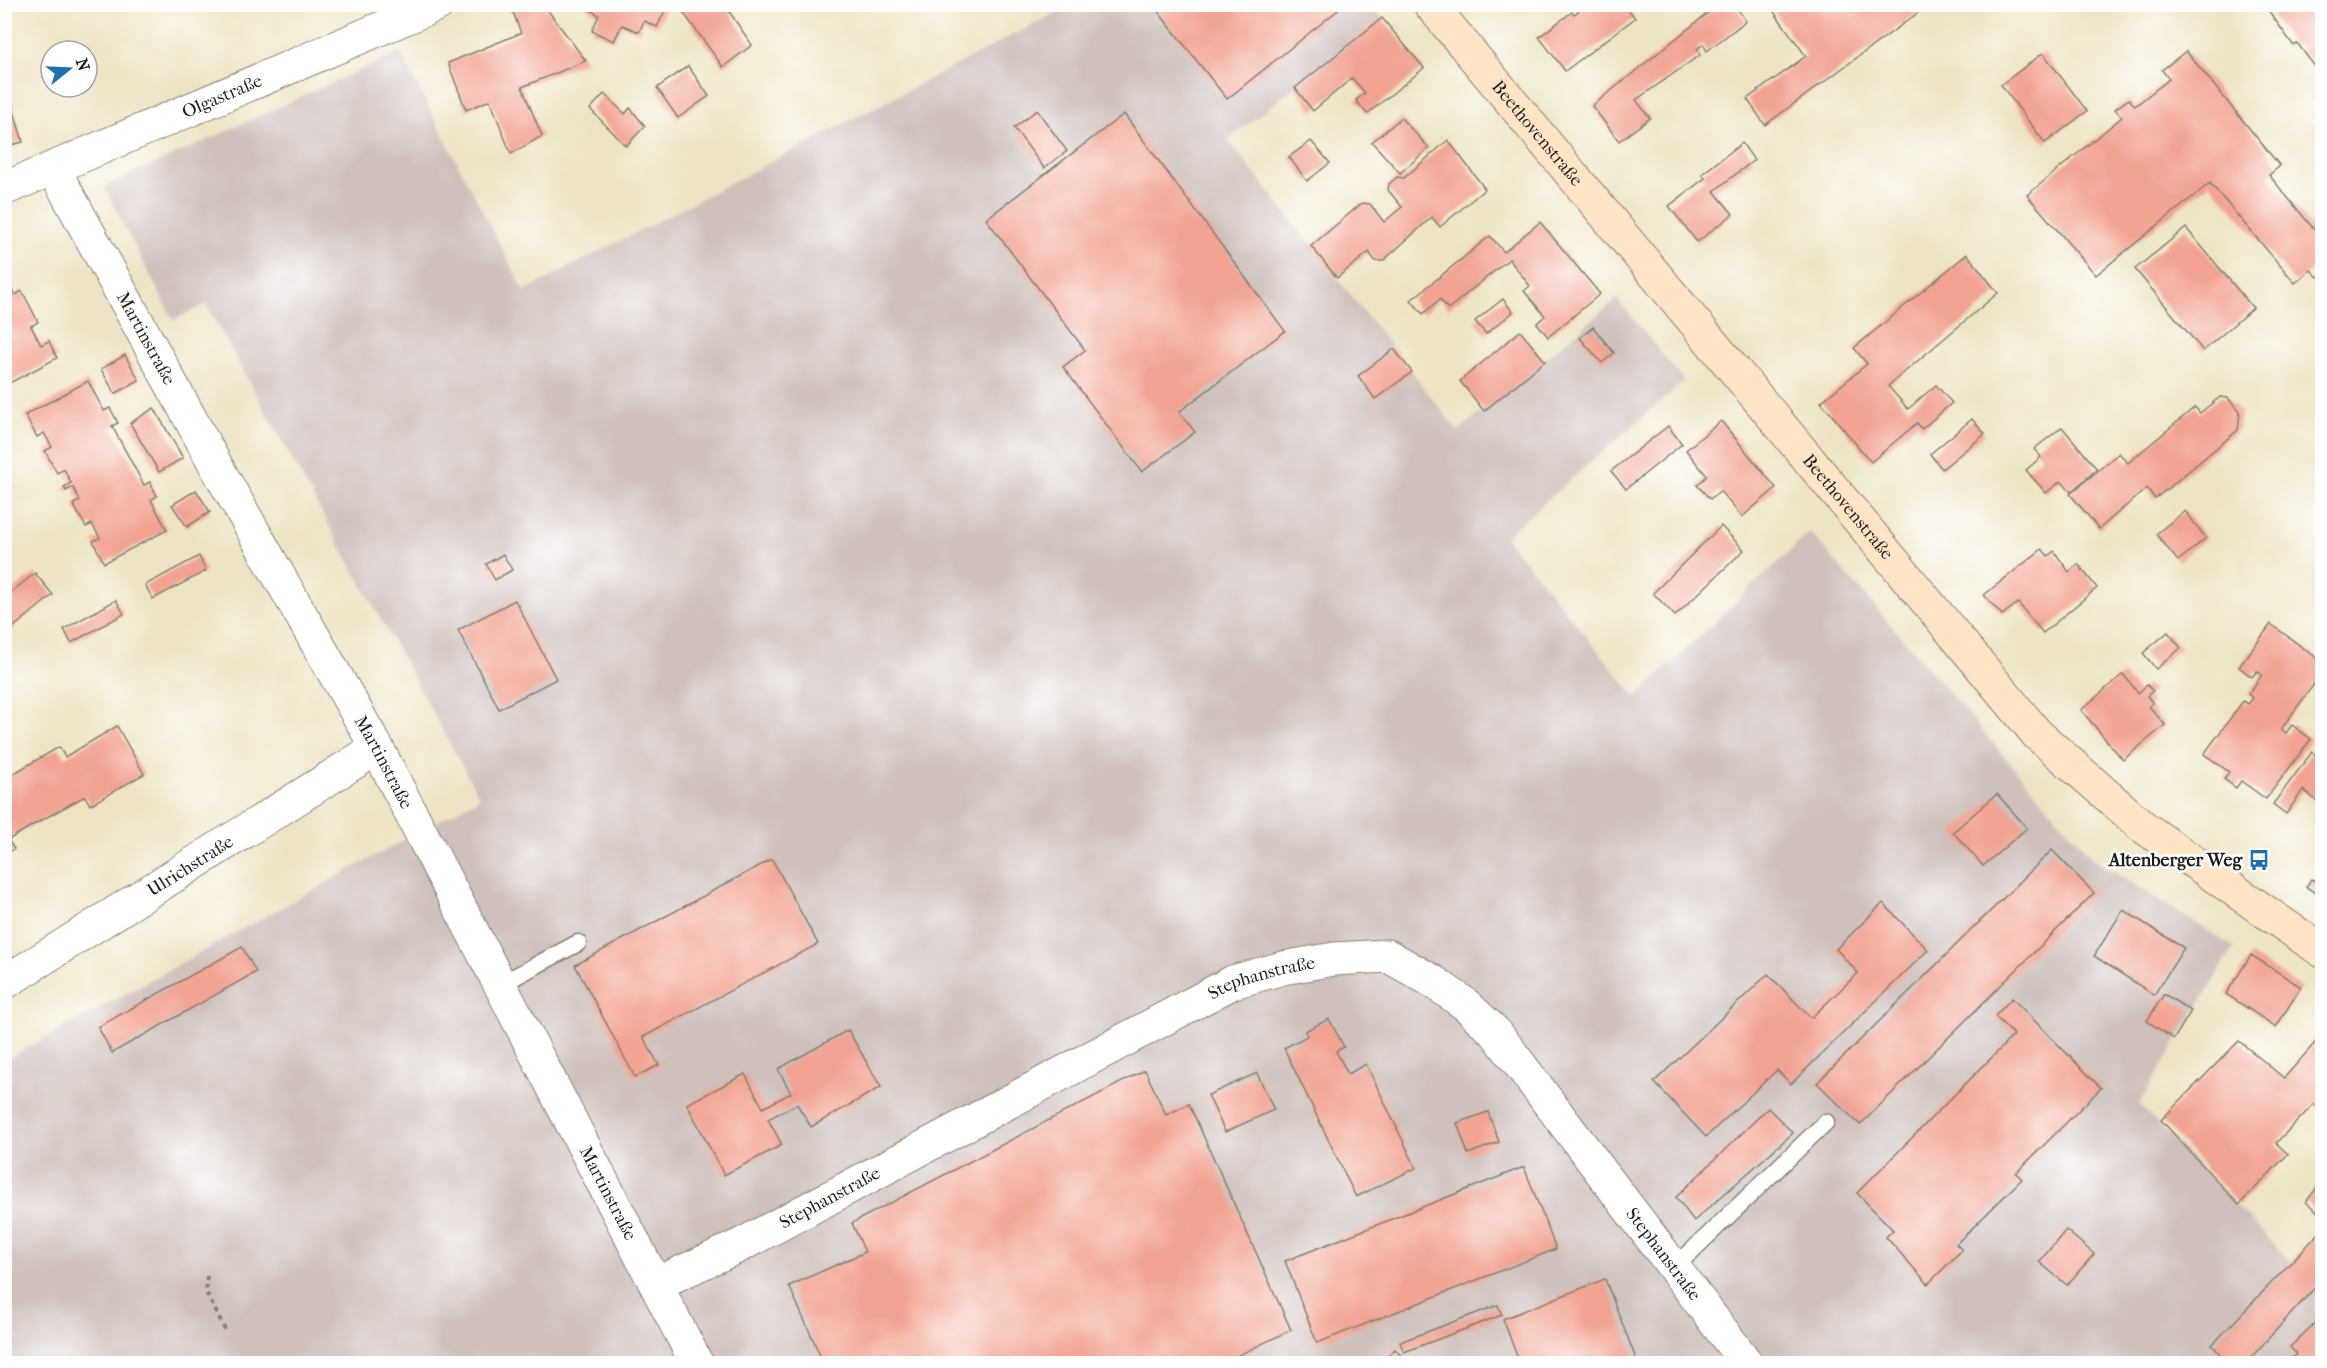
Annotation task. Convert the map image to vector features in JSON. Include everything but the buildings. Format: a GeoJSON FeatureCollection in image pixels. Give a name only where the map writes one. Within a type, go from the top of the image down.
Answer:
{"type":"FeatureCollection","features":[{"type":"Feature","properties":{"kind":"main road","name":"Beethovenstraße"},"geometry":{"type":"LineString","coordinates":[[1430,4],[2037,734],[2142,826],[2322,951]]}},
{"type":"Feature","properties":{"kind":"street","name":"Olgastraße"},"geometry":{"type":"LineString","coordinates":[[4,189],[438,4]]}},
{"type":"Feature","properties":{"kind":"street","name":"Martinstraße"},"geometry":{"type":"LineString","coordinates":[[53,168],[219,471],[376,747],[697,1364]]}},
{"type":"Feature","properties":{"kind":"street","name":"Ulrichstraße"},"geometry":{"type":"LineString","coordinates":[[4,983],[376,747]]}},
{"type":"Feature","properties":{"kind":"street","name":"Stephanstraße"},"geometry":{"type":"LineString","coordinates":[[656,1284],[739,1246],[1233,982],[1283,968],[1334,959],[1388,956],[1434,982],[1465,1004],[1496,1033],[1747,1364]]}},
{"type":"Feature","properties":{"kind":"lane"},"geometry":{"type":"LineString","coordinates":[[501,984],[578,943]]}},
{"type":"Feature","properties":{"kind":"lane"},"geometry":{"type":"LineString","coordinates":[[1675,1267],[1827,1122]]}},
{"type":"Feature","properties":{"kind":"path"},"geometry":{"type":"LineString","coordinates":[[2314,98],[2322,92]]}},
{"type":"Feature","properties":{"kind":"path"},"geometry":{"type":"LineString","coordinates":[[207,1276],[206,1292],[226,1332]]}},
{"type":"Feature","properties":{"kind":"shaded area"},"geometry":{"type":"Polygon","coordinates":[[[1071,5],[1371,5],[1382,18],[1228,140],[1458,431],[1617,299],[1684,381],[1505,537],[1636,697],[1810,532],[2094,860],[2234,947],[2139,1104],[2291,1262],[2322,1230],[2322,1363],[5,1363],[4,1061],[480,798],[206,304],[173,320],[104,187],[400,52],[524,291],[1071,5]]]}},
{"type":"Feature","properties":{"kind":"place","name":"Altenberger Weg"},"geometry":{"type":"Point","coordinates":[2259,860]}}]}
